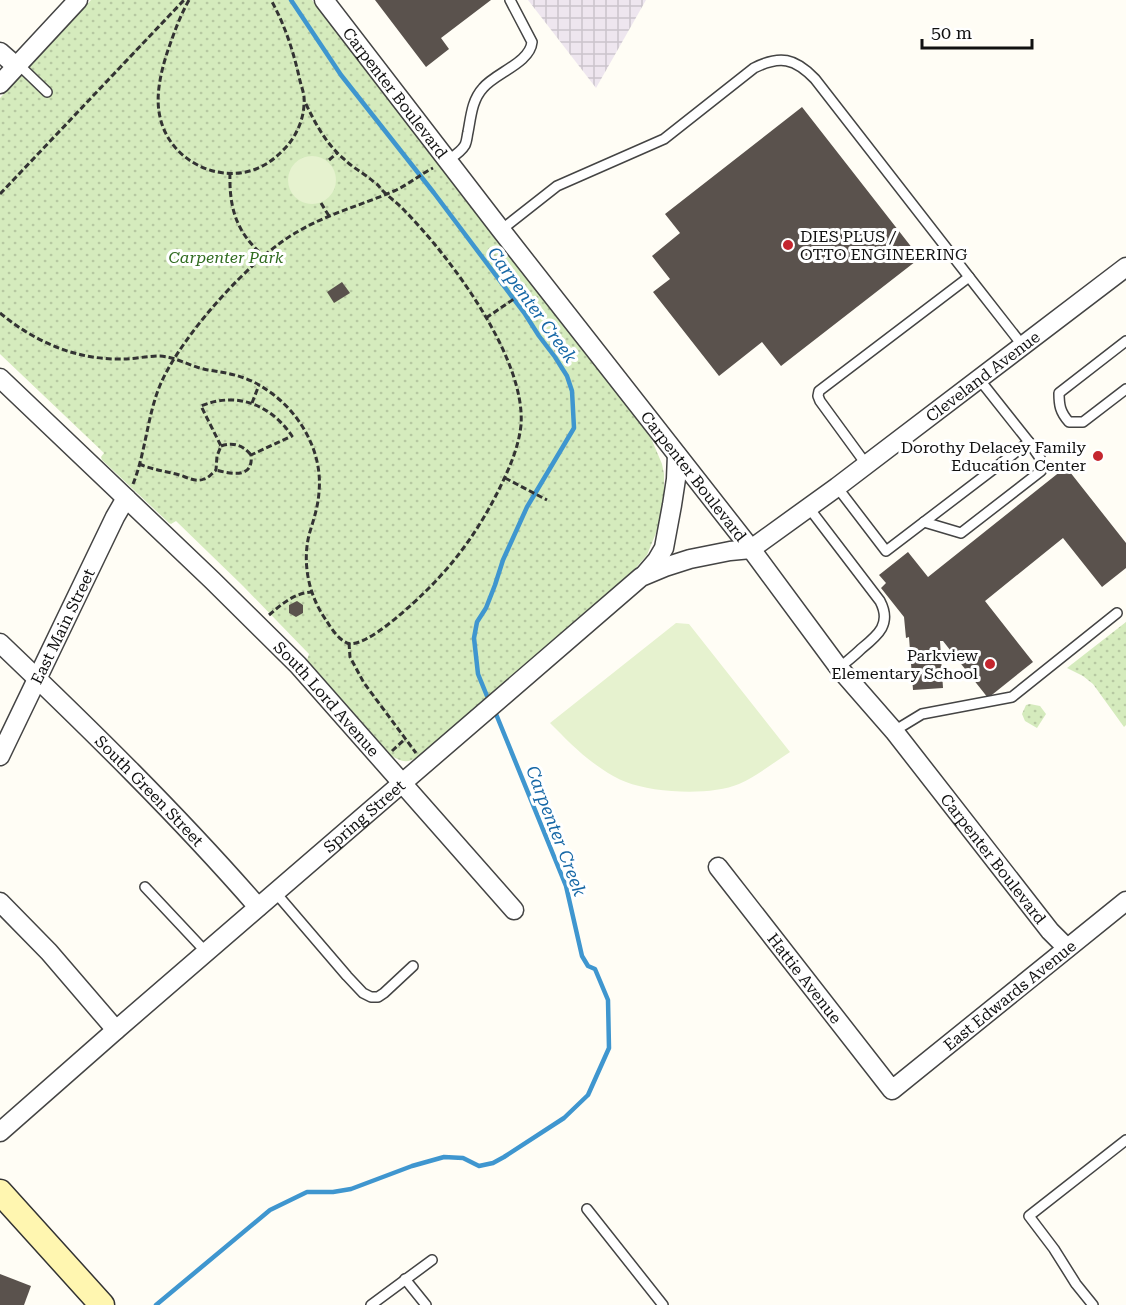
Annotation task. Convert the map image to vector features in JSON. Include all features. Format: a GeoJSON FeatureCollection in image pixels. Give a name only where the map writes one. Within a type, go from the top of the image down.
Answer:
{"type":"FeatureCollection","features":[{"type":"Feature","properties":{"kind":"street"},"geometry":{"type":"LineString","coordinates":[[0,84],[78,0]]}},
{"type":"Feature","properties":{"kind":"street","name":"Carpenter Boulevard"},"geometry":{"type":"LineString","coordinates":[[324,0],[751,549],[839,668],[894,731],[1050,931],[1067,948]]}},
{"type":"Feature","properties":{"kind":"street"},"geometry":{"type":"LineString","coordinates":[[0,52],[17,65]]}},
{"type":"Feature","properties":{"kind":"street","name":"Cleveland Avenue"},"geometry":{"type":"LineString","coordinates":[[751,549],[837,487],[1126,267]]}},
{"type":"Feature","properties":{"kind":"street","name":"South Lord Avenue"},"geometry":{"type":"LineString","coordinates":[[0,378],[259,625],[310,679],[514,910]]}},
{"type":"Feature","properties":{"kind":"street"},"geometry":{"type":"LineString","coordinates":[[641,577],[657,560],[664,548],[676,479],[677,455]]}},
{"type":"Feature","properties":{"kind":"street","name":"East Main Street"},"geometry":{"type":"LineString","coordinates":[[0,756],[126,498]]}},
{"type":"Feature","properties":{"kind":"street","name":"Spring Street"},"geometry":{"type":"LineString","coordinates":[[0,1132],[641,577],[690,559],[730,550],[751,549]]}},
{"type":"Feature","properties":{"kind":"street","name":"South Green Street"},"geometry":{"type":"LineString","coordinates":[[0,642],[161,800],[258,907]]}},
{"type":"Feature","properties":{"kind":"street","name":"Hattie Avenue"},"geometry":{"type":"LineString","coordinates":[[718,867],[892,1090]]}},
{"type":"Feature","properties":{"kind":"street","name":"East Edwards Avenue"},"geometry":{"type":"LineString","coordinates":[[892,1090],[1126,901]]}},
{"type":"Feature","properties":{"kind":"street"},"geometry":{"type":"LineString","coordinates":[[0,902],[49,952],[116,1030]]}},
{"type":"Feature","properties":{"kind":"street"},"geometry":{"type":"LineString","coordinates":[[0,1192],[102,1305]]}},
{"type":"Feature","properties":{"kind":"lane"},"geometry":{"type":"LineString","coordinates":[[448,160],[459,153],[466,143],[471,111],[477,95],[484,86],[525,57],[531,47],[532,42],[510,0]]}},
{"type":"Feature","properties":{"kind":"lane"},"geometry":{"type":"LineString","coordinates":[[501,230],[558,186],[664,139],[754,68],[779,60],[794,63],[805,68],[815,79],[1023,346]]}},
{"type":"Feature","properties":{"kind":"lane"},"geometry":{"type":"LineString","coordinates":[[17,65],[47,92]]}},
{"type":"Feature","properties":{"kind":"lane"},"geometry":{"type":"LineString","coordinates":[[866,464],[820,401],[819,392],[969,277]]}},
{"type":"Feature","properties":{"kind":"lane"},"geometry":{"type":"LineString","coordinates":[[1126,341],[1059,393],[1062,414],[1069,422],[1083,422],[1126,389]]}},
{"type":"Feature","properties":{"kind":"lane"},"geometry":{"type":"LineString","coordinates":[[924,522],[961,533],[1041,471],[1040,458],[979,379]]}},
{"type":"Feature","properties":{"kind":"lane"},"geometry":{"type":"LineString","coordinates":[[837,487],[886,551],[1029,442]]}},
{"type":"Feature","properties":{"kind":"lane"},"geometry":{"type":"LineString","coordinates":[[809,507],[880,601],[885,614],[884,624],[878,634],[839,668]]}},
{"type":"Feature","properties":{"kind":"lane"},"geometry":{"type":"LineString","coordinates":[[894,731],[922,714],[1012,697],[1117,614]]}},
{"type":"Feature","properties":{"kind":"lane"},"geometry":{"type":"LineString","coordinates":[[145,887],[206,952]]}},
{"type":"Feature","properties":{"kind":"lane"},"geometry":{"type":"LineString","coordinates":[[275,892],[363,993],[371,997],[378,997],[413,966]]}},
{"type":"Feature","properties":{"kind":"lane"},"geometry":{"type":"LineString","coordinates":[[1093,1305],[1029,1216],[1126,1140]]}},
{"type":"Feature","properties":{"kind":"lane"},"geometry":{"type":"LineString","coordinates":[[587,1209],[663,1305]]}},
{"type":"Feature","properties":{"kind":"lane"},"geometry":{"type":"LineString","coordinates":[[371,1305],[383,1302],[405,1279],[432,1260]]}},
{"type":"Feature","properties":{"kind":"lane"},"geometry":{"type":"LineString","coordinates":[[405,1279],[426,1305]]}},
{"type":"Feature","properties":{"kind":"path"},"geometry":{"type":"LineString","coordinates":[[0,194],[184,0]]}},
{"type":"Feature","properties":{"kind":"path"},"geometry":{"type":"LineString","coordinates":[[189,0],[172,38],[164,64],[159,98],[160,119],[168,138],[178,152],[203,168],[215,172],[253,170],[281,153],[297,132],[305,102]]}},
{"type":"Feature","properties":{"kind":"path"},"geometry":{"type":"LineString","coordinates":[[0,313],[38,339],[57,348],[77,354],[121,360],[160,356],[174,358],[198,368],[236,374],[259,384],[284,403],[297,417],[310,440],[320,483],[317,512],[309,536],[306,556],[308,580],[319,610],[336,634],[344,641],[361,642],[400,615],[436,581],[463,550],[505,478],[517,446],[521,424],[520,402],[513,373],[486,318],[459,275],[403,208],[337,153],[320,132],[305,102],[290,43],[271,0]]}},
{"type":"Feature","properties":{"kind":"path"},"geometry":{"type":"LineString","coordinates":[[329,160],[337,153]]}},
{"type":"Feature","properties":{"kind":"path"},"geometry":{"type":"LineString","coordinates":[[126,498],[139,464],[160,385],[174,358],[210,311],[264,256],[297,232],[386,194],[427,171]]}},
{"type":"Feature","properties":{"kind":"path"},"geometry":{"type":"LineString","coordinates":[[230,173],[231,201],[237,222],[248,240],[264,256]]}},
{"type":"Feature","properties":{"kind":"path"},"geometry":{"type":"LineString","coordinates":[[321,203],[330,216]]}},
{"type":"Feature","properties":{"kind":"path"},"geometry":{"type":"LineString","coordinates":[[486,318],[524,292]]}},
{"type":"Feature","properties":{"kind":"path"},"geometry":{"type":"LineString","coordinates":[[252,403],[259,384]]}},
{"type":"Feature","properties":{"kind":"path"},"geometry":{"type":"LineString","coordinates":[[139,464],[200,480],[206,478],[216,470],[217,456],[221,446],[201,406],[226,400],[252,403],[264,409],[275,416],[292,436],[251,455]]}},
{"type":"Feature","properties":{"kind":"path"},"geometry":{"type":"LineString","coordinates":[[216,470],[237,474],[244,472],[251,465],[251,455],[239,445],[221,446]]}},
{"type":"Feature","properties":{"kind":"path"},"geometry":{"type":"LineString","coordinates":[[505,478],[547,500]]}},
{"type":"Feature","properties":{"kind":"path"},"geometry":{"type":"LineString","coordinates":[[259,625],[290,598],[312,592]]}},
{"type":"Feature","properties":{"kind":"path"},"geometry":{"type":"LineString","coordinates":[[349,643],[350,657],[364,683],[418,755]]}},
{"type":"Feature","properties":{"kind":"shaded area"},"geometry":{"type":"Polygon","coordinates":[[[528,0],[646,0],[596,88],[528,0]]]}},
{"type":"Feature","properties":{"kind":"green space","name":"Carpenter Park"},"geometry":{"type":"Polygon","coordinates":[[[91,0],[312,0],[651,438],[662,464],[664,501],[658,528],[647,555],[634,570],[413,760],[404,761],[391,755],[307,660],[309,654],[243,586],[176,521],[169,523],[102,460],[104,453],[0,354],[0,98],[91,0]]]}},
{"type":"Feature","properties":{"kind":"green space"},"geometry":{"type":"Polygon","coordinates":[[[307,156],[317,156],[329,163],[336,175],[336,185],[329,197],[317,204],[307,204],[292,193],[288,185],[288,175],[299,160],[307,156]]]}},
{"type":"Feature","properties":{"kind":"green space"},"geometry":{"type":"Polygon","coordinates":[[[1126,622],[1126,725],[1124,727],[1093,684],[1067,668],[1126,622]]]}},
{"type":"Feature","properties":{"kind":"green space"},"geometry":{"type":"Polygon","coordinates":[[[676,623],[689,624],[790,752],[739,784],[698,792],[667,791],[638,786],[617,778],[588,759],[550,723],[676,623]]]}},
{"type":"Feature","properties":{"kind":"green space"},"geometry":{"type":"Polygon","coordinates":[[[1026,705],[1040,706],[1046,714],[1037,728],[1025,721],[1022,714],[1026,705]]]}},
{"type":"Feature","properties":{"kind":"building"},"geometry":{"type":"Polygon","coordinates":[[[375,0],[491,0],[441,38],[449,49],[426,67],[375,0]]]}},
{"type":"Feature","properties":{"kind":"building","name":"DIES PLUS / OTTO ENGINEERING"},"geometry":{"type":"Polygon","coordinates":[[[802,107],[920,258],[781,366],[762,342],[719,376],[653,292],[670,279],[652,256],[680,233],[665,214],[802,107]]]}},
{"type":"Feature","properties":{"kind":"building"},"geometry":{"type":"Polygon","coordinates":[[[342,282],[350,293],[334,303],[327,292],[342,282]]]}},
{"type":"Feature","properties":{"kind":"building"},"geometry":{"type":"Polygon","coordinates":[[[1066,467],[1126,543],[1126,568],[1102,587],[1063,538],[985,601],[1033,662],[988,698],[943,641],[940,641],[943,688],[913,690],[909,637],[906,638],[904,617],[881,588],[886,583],[879,575],[908,552],[928,577],[1066,467]]]}},
{"type":"Feature","properties":{"kind":"building"},"geometry":{"type":"Polygon","coordinates":[[[297,601],[303,605],[303,613],[296,617],[289,613],[289,605],[297,601]]]}},
{"type":"Feature","properties":{"kind":"building"},"geometry":{"type":"Polygon","coordinates":[[[0,1274],[31,1286],[24,1305],[0,1305],[0,1274]]]}},
{"type":"Feature","properties":{"kind":"waterway","name":"Carpenter Creek"},"geometry":{"type":"LineString","coordinates":[[291,0],[341,75],[525,314],[567,376],[572,391],[574,428],[527,507],[503,560],[486,608],[477,622],[474,638],[478,674],[487,696]]}},
{"type":"Feature","properties":{"kind":"waterway","name":"Carpenter Creek"},"geometry":{"type":"LineString","coordinates":[[156,1305],[270,1210],[307,1192],[351,1189],[412,1166],[444,1157],[463,1158],[479,1166],[493,1163],[564,1118],[588,1095],[609,1048],[608,1000],[595,969],[588,966],[582,956],[566,886],[496,714]]}},
{"type":"Feature","properties":{"kind":"place","name":"DIES PLUS / OTTO ENGINEERING"},"geometry":{"type":"Point","coordinates":[788,245]}},
{"type":"Feature","properties":{"kind":"place","name":"Dorothy Delacey Family Education Center"},"geometry":{"type":"Point","coordinates":[1098,456]}},
{"type":"Feature","properties":{"kind":"place","name":"Parkview Elementary School"},"geometry":{"type":"Point","coordinates":[990,664]}}]}
